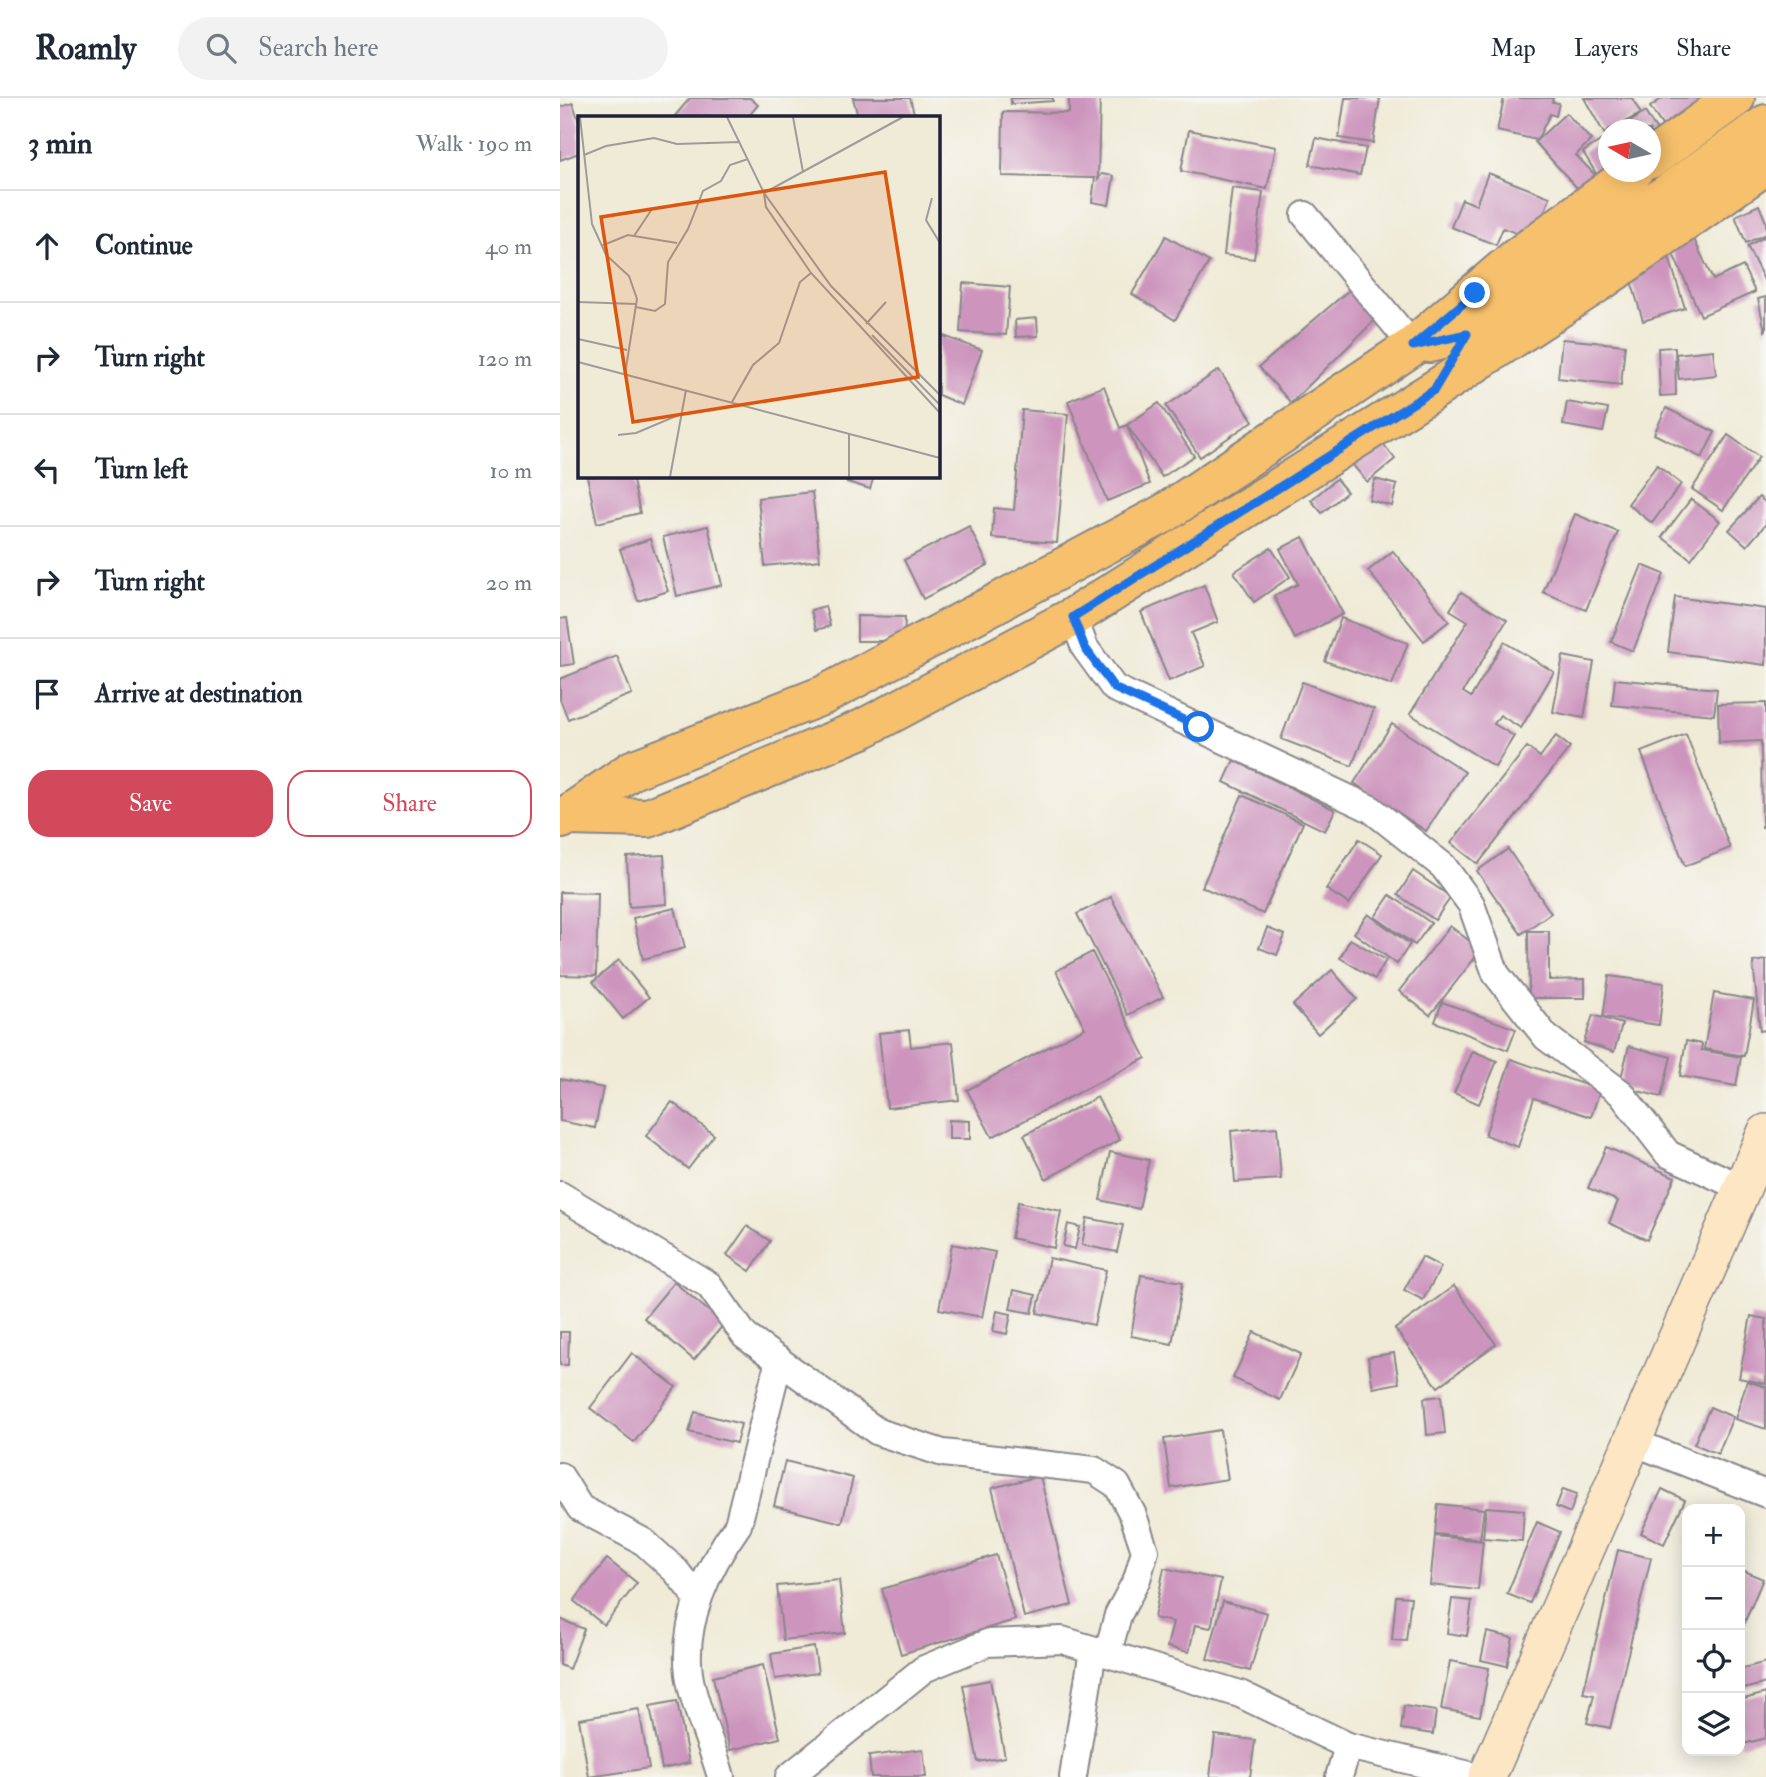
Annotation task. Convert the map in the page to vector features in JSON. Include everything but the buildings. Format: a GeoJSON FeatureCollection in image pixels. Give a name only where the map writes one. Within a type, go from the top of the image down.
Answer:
{"type":"FeatureCollection","features":[{"type":"Feature","properties":{"kind":"main road"},"geometry":{"type":"LineString","coordinates":[[1661,151],[1735,98]]}},
{"type":"Feature","properties":{"kind":"main road"},"geometry":{"type":"LineString","coordinates":[[1413,346],[1467,334],[1766,124]]}},
{"type":"Feature","properties":{"kind":"main road"},"geometry":{"type":"LineString","coordinates":[[563,809],[648,818],[862,729],[1073,617],[1434,390],[1602,280],[1766,165]]}},
{"type":"Feature","properties":{"kind":"main road"},"geometry":{"type":"LineString","coordinates":[[563,809],[632,770],[824,695],[1165,513],[1413,346],[1516,258],[1619,182]]}},
{"type":"Feature","properties":{"kind":"main road"},"geometry":{"type":"LineString","coordinates":[[1434,390],[1467,334]]}},
{"type":"Feature","properties":{"kind":"main road"},"geometry":{"type":"LineString","coordinates":[[1486,1777],[1766,1133]]}},
{"type":"Feature","properties":{"kind":"street"},"geometry":{"type":"LineString","coordinates":[[1305,215],[1413,346]]}},
{"type":"Feature","properties":{"kind":"street"},"geometry":{"type":"LineString","coordinates":[[1073,617],[1085,648],[1114,688],[1371,809],[1443,866],[1471,904],[1496,974],[1546,1037],[1621,1093],[1668,1154],[1742,1188]]}},
{"type":"Feature","properties":{"kind":"street"},"geometry":{"type":"LineString","coordinates":[[560,1195],[709,1285],[745,1336],[878,1432],[943,1453],[1094,1470],[1116,1485],[1133,1516],[1145,1550],[1137,1579],[1101,1651],[1073,1777]]}},
{"type":"Feature","properties":{"kind":"street"},"geometry":{"type":"LineString","coordinates":[[721,1777],[690,1676],[688,1638],[698,1599],[725,1543],[738,1525],[779,1360]]}},
{"type":"Feature","properties":{"kind":"street"},"geometry":{"type":"LineString","coordinates":[[1633,1442],[1765,1498]]}},
{"type":"Feature","properties":{"kind":"street"},"geometry":{"type":"LineString","coordinates":[[560,1476],[580,1508],[644,1542],[676,1571],[698,1599]]}},
{"type":"Feature","properties":{"kind":"street"},"geometry":{"type":"LineString","coordinates":[[789,1777],[925,1669],[987,1643],[1062,1640],[1240,1694],[1348,1746],[1478,1777]]}},
{"type":"Feature","properties":{"kind":"street"},"geometry":{"type":"LineString","coordinates":[[1339,1777],[1348,1746]]}},
{"type":"Feature","properties":{"kind":"route"},"geometry":{"type":"LineString","coordinates":[[1199,727],[1114,688],[1085,648],[1073,617],[1434,390],[1467,334],[1413,346],[1475,293]]}}]}
